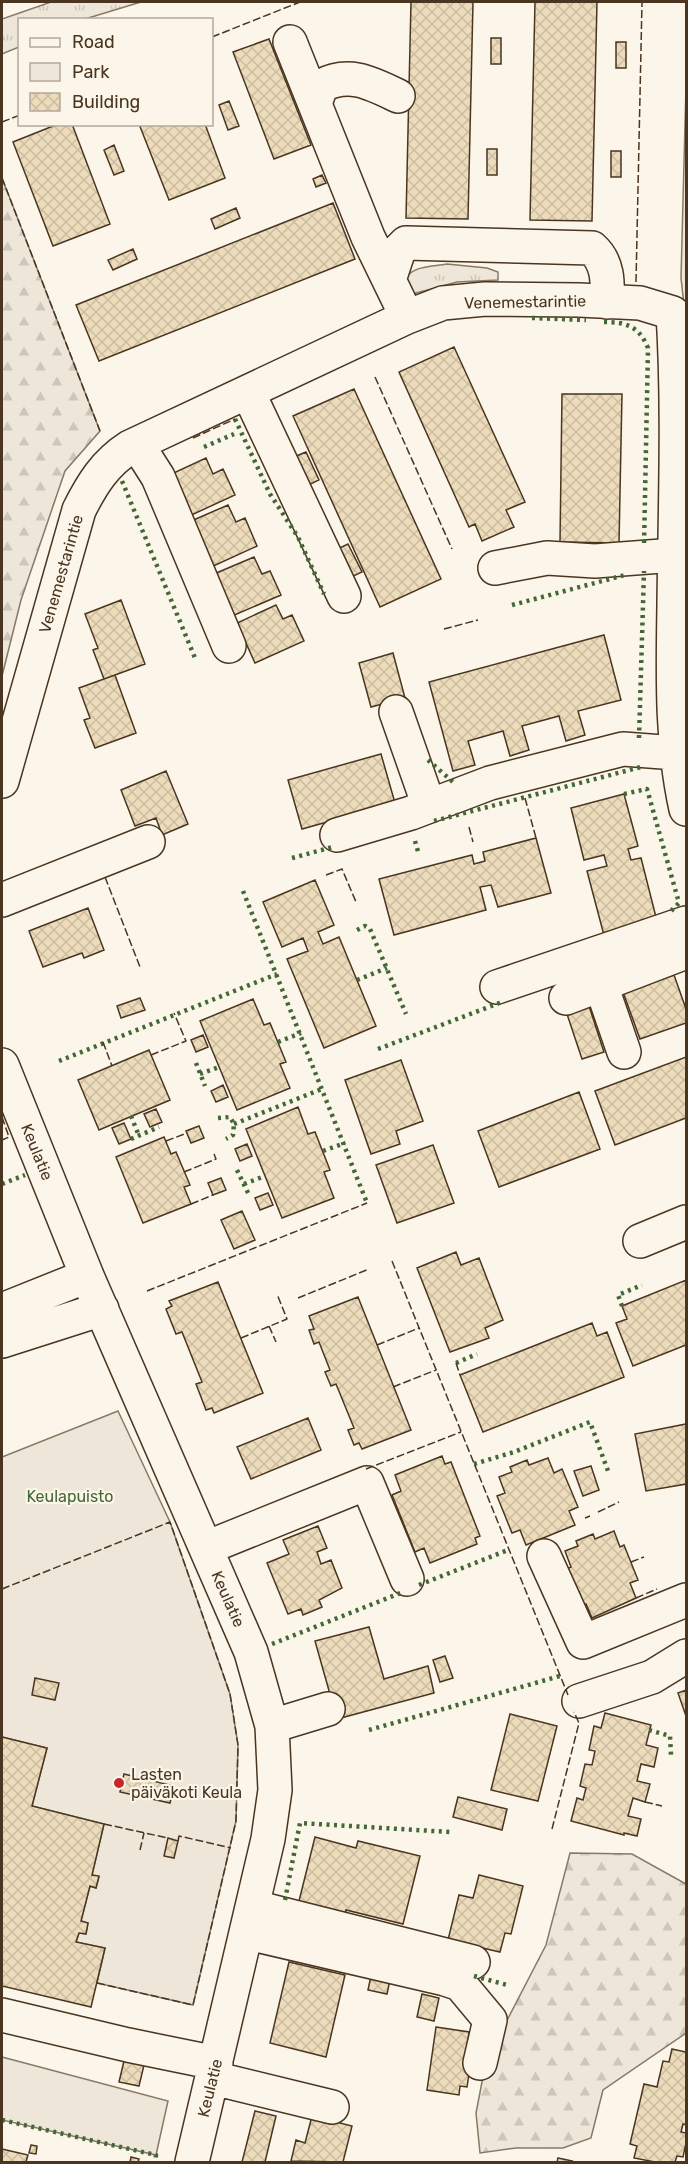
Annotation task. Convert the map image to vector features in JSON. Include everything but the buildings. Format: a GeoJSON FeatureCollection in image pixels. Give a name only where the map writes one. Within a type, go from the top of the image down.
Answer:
{"type":"FeatureCollection","features":[{"type":"Feature","properties":{"kind":"street"},"geometry":{"type":"LineString","coordinates":[[290,42],[368,237],[407,317]]}},
{"type":"Feature","properties":{"kind":"street"},"geometry":{"type":"LineString","coordinates":[[315,104],[321,86],[332,80],[351,77],[398,96]]}},
{"type":"Feature","properties":{"kind":"street"},"geometry":{"type":"LineString","coordinates":[[389,280],[399,250],[406,243],[592,248],[598,254],[608,276],[608,302]]}},
{"type":"Feature","properties":{"kind":"street"},"geometry":{"type":"LineString","coordinates":[[512,247],[513,300]]}},
{"type":"Feature","properties":{"kind":"street","name":"Venemestarintie"},"geometry":{"type":"LineString","coordinates":[[2,781],[79,510],[102,471],[116,457],[137,444],[407,317],[443,303],[513,300],[640,303],[673,313],[677,369],[673,686],[676,753],[687,809]]}},
{"type":"Feature","properties":{"kind":"street"},"geometry":{"type":"LineString","coordinates":[[248,392],[344,596]]}},
{"type":"Feature","properties":{"kind":"street"},"geometry":{"type":"LineString","coordinates":[[137,444],[158,477],[230,646]]}},
{"type":"Feature","properties":{"kind":"street"},"geometry":{"type":"LineString","coordinates":[[495,568],[547,558],[595,561],[675,555]]}},
{"type":"Feature","properties":{"kind":"street"},"geometry":{"type":"LineString","coordinates":[[396,712],[429,806]]}},
{"type":"Feature","properties":{"kind":"street"},"geometry":{"type":"LineString","coordinates":[[336,835],[429,806],[490,783],[623,749],[676,753]]}},
{"type":"Feature","properties":{"kind":"street"},"geometry":{"type":"LineString","coordinates":[[2,900],[148,842]]}},
{"type":"Feature","properties":{"kind":"street"},"geometry":{"type":"LineString","coordinates":[[497,987],[687,923]]}},
{"type":"Feature","properties":{"kind":"street"},"geometry":{"type":"LineString","coordinates":[[566,998],[687,952]]}},
{"type":"Feature","properties":{"kind":"street"},"geometry":{"type":"LineString","coordinates":[[601,985],[624,1052]]}},
{"type":"Feature","properties":{"kind":"street","name":"Keulatie"},"geometry":{"type":"LineString","coordinates":[[2,1065],[87,1276],[251,1652],[272,1726],[275,1790],[268,1839],[251,1920],[192,2163]]}},
{"type":"Feature","properties":{"kind":"street"},"geometry":{"type":"LineString","coordinates":[[640,1241],[687,1222]]}},
{"type":"Feature","properties":{"kind":"street"},"geometry":{"type":"LineString","coordinates":[[2,1310],[87,1276]]}},
{"type":"Feature","properties":{"kind":"street"},"geometry":{"type":"LineString","coordinates":[[2,1341],[102,1309]]}},
{"type":"Feature","properties":{"kind":"street"},"geometry":{"type":"LineString","coordinates":[[206,1548],[367,1483],[407,1579]]}},
{"type":"Feature","properties":{"kind":"street"},"geometry":{"type":"LineString","coordinates":[[544,1556],[583,1642],[687,1600]]}},
{"type":"Feature","properties":{"kind":"street"},"geometry":{"type":"LineString","coordinates":[[579,1701],[652,1677],[687,1656]]}},
{"type":"Feature","properties":{"kind":"street"},"geometry":{"type":"LineString","coordinates":[[272,1726],[328,1709]]}},
{"type":"Feature","properties":{"kind":"street"},"geometry":{"type":"LineString","coordinates":[[251,1920],[473,1962]]}},
{"type":"Feature","properties":{"kind":"street"},"geometry":{"type":"LineString","coordinates":[[251,1920],[459,1984],[490,2020],[480,2063]]}},
{"type":"Feature","properties":{"kind":"street"},"geometry":{"type":"LineString","coordinates":[[2,2014],[214,2070],[332,2107]]}},
{"type":"Feature","properties":{"kind":"green space"},"geometry":{"type":"Polygon","coordinates":[[[51,2],[141,2],[88,18],[18,18],[18,47],[2,54],[2,19],[51,2]]]}},
{"type":"Feature","properties":{"kind":"green space"},"geometry":{"type":"Polygon","coordinates":[[[686,86],[686,323],[681,278],[686,86]]]}},
{"type":"Feature","properties":{"kind":"green space"},"geometry":{"type":"Polygon","coordinates":[[[2,178],[100,431],[65,471],[21,600],[2,676],[2,178]]]}},
{"type":"Feature","properties":{"kind":"green space"},"geometry":{"type":"Polygon","coordinates":[[[447,264],[487,268],[498,272],[498,280],[457,282],[409,295],[404,281],[407,276],[417,269],[447,264]]]}},
{"type":"Feature","properties":{"kind":"green space","name":"Lasten päiväkoti Keula"},"geometry":{"type":"Polygon","coordinates":[[[118,1411],[170,1522],[230,1694],[238,1745],[236,1821],[193,2005],[97,1983],[105,1948],[76,1942],[79,1933],[86,1934],[88,1923],[81,1921],[90,1886],[96,1888],[99,1877],[92,1875],[104,1824],[32,1806],[47,1748],[2,1737],[2,1457],[118,1411]]]}},
{"type":"Feature","properties":{"kind":"green space"},"geometry":{"type":"Polygon","coordinates":[[[570,1853],[632,1854],[686,1884],[686,2033],[603,2090],[591,2138],[563,2148],[516,2148],[480,2153],[476,2113],[486,2061],[546,1945],[570,1853]]]}},
{"type":"Feature","properties":{"kind":"green space"},"geometry":{"type":"Polygon","coordinates":[[[2,2057],[168,2101],[156,2155],[2,2120],[2,2057]]]}},
{"type":"Feature","properties":{"kind":"hedge"},"geometry":{"type":"LineString","coordinates":[[532,318],[586,320]]}},
{"type":"Feature","properties":{"kind":"hedge"},"geometry":{"type":"LineString","coordinates":[[604,322],[625,324],[631,327],[636,330],[648,348],[644,546]]}},
{"type":"Feature","properties":{"kind":"hedge"},"geometry":{"type":"LineString","coordinates":[[235,419],[270,494],[298,537],[324,594]]}},
{"type":"Feature","properties":{"kind":"hedge"},"geometry":{"type":"LineString","coordinates":[[204,447],[234,434]]}},
{"type":"Feature","properties":{"kind":"hedge"},"geometry":{"type":"LineString","coordinates":[[122,481],[195,658]]}},
{"type":"Feature","properties":{"kind":"hedge"},"geometry":{"type":"LineString","coordinates":[[639,738],[644,571]]}},
{"type":"Feature","properties":{"kind":"hedge"},"geometry":{"type":"LineString","coordinates":[[512,605],[625,575]]}},
{"type":"Feature","properties":{"kind":"hedge"},"geometry":{"type":"LineString","coordinates":[[428,760],[453,782]]}},
{"type":"Feature","properties":{"kind":"hedge"},"geometry":{"type":"LineString","coordinates":[[434,821],[641,767]]}},
{"type":"Feature","properties":{"kind":"hedge"},"geometry":{"type":"LineString","coordinates":[[624,794],[647,789],[679,903],[668,914]]}},
{"type":"Feature","properties":{"kind":"hedge"},"geometry":{"type":"LineString","coordinates":[[415,841],[419,855]]}},
{"type":"Feature","properties":{"kind":"hedge"},"geometry":{"type":"LineString","coordinates":[[292,858],[333,847]]}},
{"type":"Feature","properties":{"kind":"hedge"},"geometry":{"type":"LineString","coordinates":[[243,891],[367,1203]]}},
{"type":"Feature","properties":{"kind":"hedge"},"geometry":{"type":"LineString","coordinates":[[357,930],[365,926],[370,929],[406,1014]]}},
{"type":"Feature","properties":{"kind":"hedge"},"geometry":{"type":"LineString","coordinates":[[357,980],[387,968]]}},
{"type":"Feature","properties":{"kind":"hedge"},"geometry":{"type":"LineString","coordinates":[[59,1061],[277,974]]}},
{"type":"Feature","properties":{"kind":"hedge"},"geometry":{"type":"LineString","coordinates":[[378,1049],[502,1002]]}},
{"type":"Feature","properties":{"kind":"hedge"},"geometry":{"type":"LineString","coordinates":[[278,1042],[301,1033]]}},
{"type":"Feature","properties":{"kind":"hedge"},"geometry":{"type":"LineString","coordinates":[[196,1063],[205,1086]]}},
{"type":"Feature","properties":{"kind":"hedge"},"geometry":{"type":"LineString","coordinates":[[200,1074],[219,1067]]}},
{"type":"Feature","properties":{"kind":"hedge"},"geometry":{"type":"LineString","coordinates":[[234,1124],[322,1089]]}},
{"type":"Feature","properties":{"kind":"hedge"},"geometry":{"type":"LineString","coordinates":[[131,1116],[139,1136]]}},
{"type":"Feature","properties":{"kind":"hedge"},"geometry":{"type":"LineString","coordinates":[[218,1118],[230,1117],[234,1124],[233,1135],[226,1139]]}},
{"type":"Feature","properties":{"kind":"hedge"},"geometry":{"type":"LineString","coordinates":[[131,1139],[159,1127]]}},
{"type":"Feature","properties":{"kind":"hedge"},"geometry":{"type":"LineString","coordinates":[[323,1151],[345,1143]]}},
{"type":"Feature","properties":{"kind":"hedge"},"geometry":{"type":"LineString","coordinates":[[237,1170],[249,1195]]}},
{"type":"Feature","properties":{"kind":"hedge"},"geometry":{"type":"LineString","coordinates":[[2,1184],[25,1175]]}},
{"type":"Feature","properties":{"kind":"hedge"},"geometry":{"type":"LineString","coordinates":[[244,1184],[265,1176]]}},
{"type":"Feature","properties":{"kind":"hedge"},"geometry":{"type":"LineString","coordinates":[[622,1306],[618,1295],[642,1285]]}},
{"type":"Feature","properties":{"kind":"hedge"},"geometry":{"type":"LineString","coordinates":[[456,1363],[477,1354]]}},
{"type":"Feature","properties":{"kind":"hedge"},"geometry":{"type":"LineString","coordinates":[[474,1464],[514,1452],[590,1422],[608,1471]]}},
{"type":"Feature","properties":{"kind":"hedge"},"geometry":{"type":"LineString","coordinates":[[419,1585],[508,1550]]}},
{"type":"Feature","properties":{"kind":"hedge"},"geometry":{"type":"LineString","coordinates":[[272,1644],[403,1592]]}},
{"type":"Feature","properties":{"kind":"hedge"},"geometry":{"type":"LineString","coordinates":[[369,1730],[560,1676]]}},
{"type":"Feature","properties":{"kind":"hedge"},"geometry":{"type":"LineString","coordinates":[[649,1730],[670,1736],[671,1755]]}},
{"type":"Feature","properties":{"kind":"hedge"},"geometry":{"type":"LineString","coordinates":[[285,1900],[300,1823],[450,1832]]}},
{"type":"Feature","properties":{"kind":"hedge"},"geometry":{"type":"LineString","coordinates":[[474,1976],[507,1985]]}},
{"type":"Feature","properties":{"kind":"hedge"},"geometry":{"type":"LineString","coordinates":[[2,2120],[156,2155],[155,2162]]}},
{"type":"Feature","properties":{"kind":"fence"},"geometry":{"type":"LineString","coordinates":[[213,37],[300,2]]}},
{"type":"Feature","properties":{"kind":"fence"},"geometry":{"type":"LineString","coordinates":[[636,282],[642,2]]}},
{"type":"Feature","properties":{"kind":"fence"},"geometry":{"type":"LineString","coordinates":[[2,122],[18,116]]}},
{"type":"Feature","properties":{"kind":"fence"},"geometry":{"type":"LineString","coordinates":[[2,178],[100,431]]}},
{"type":"Feature","properties":{"kind":"fence"},"geometry":{"type":"LineString","coordinates":[[375,377],[452,549]]}},
{"type":"Feature","properties":{"kind":"fence"},"geometry":{"type":"LineString","coordinates":[[193,438],[235,419]]}},
{"type":"Feature","properties":{"kind":"fence"},"geometry":{"type":"LineString","coordinates":[[444,629],[478,620]]}},
{"type":"Feature","properties":{"kind":"fence"},"geometry":{"type":"LineString","coordinates":[[525,798],[536,838]]}},
{"type":"Feature","properties":{"kind":"fence"},"geometry":{"type":"LineString","coordinates":[[469,827],[473,842]]}},
{"type":"Feature","properties":{"kind":"fence"},"geometry":{"type":"LineString","coordinates":[[326,875],[342,869],[356,902]]}},
{"type":"Feature","properties":{"kind":"fence"},"geometry":{"type":"LineString","coordinates":[[105,877],[140,967]]}},
{"type":"Feature","properties":{"kind":"fence"},"geometry":{"type":"LineString","coordinates":[[151,1055],[186,1041],[174,1013]]}},
{"type":"Feature","properties":{"kind":"fence"},"geometry":{"type":"LineString","coordinates":[[103,1042],[112,1066]]}},
{"type":"Feature","properties":{"kind":"fence"},"geometry":{"type":"LineString","coordinates":[[2,1117],[9,1137],[2,1140]]}},
{"type":"Feature","properties":{"kind":"fence"},"geometry":{"type":"LineString","coordinates":[[166,1141],[187,1133]]}},
{"type":"Feature","properties":{"kind":"fence"},"geometry":{"type":"LineString","coordinates":[[184,1172],[216,1159],[214,1154]]}},
{"type":"Feature","properties":{"kind":"fence"},"geometry":{"type":"LineString","coordinates":[[191,1204],[213,1195]]}},
{"type":"Feature","properties":{"kind":"fence"},"geometry":{"type":"LineString","coordinates":[[147,1291],[367,1203]]}},
{"type":"Feature","properties":{"kind":"fence"},"geometry":{"type":"LineString","coordinates":[[392,1261],[568,1695]]}},
{"type":"Feature","properties":{"kind":"fence"},"geometry":{"type":"LineString","coordinates":[[298,1298],[369,1269]]}},
{"type":"Feature","properties":{"kind":"fence"},"geometry":{"type":"LineString","coordinates":[[241,1338],[287,1319],[277,1294]]}},
{"type":"Feature","properties":{"kind":"fence"},"geometry":{"type":"LineString","coordinates":[[269,1326],[276,1342]]}},
{"type":"Feature","properties":{"kind":"fence"},"geometry":{"type":"LineString","coordinates":[[377,1345],[419,1328]]}},
{"type":"Feature","properties":{"kind":"fence"},"geometry":{"type":"LineString","coordinates":[[456,1363],[460,1375]]}},
{"type":"Feature","properties":{"kind":"fence"},"geometry":{"type":"LineString","coordinates":[[393,1387],[436,1370]]}},
{"type":"Feature","properties":{"kind":"fence"},"geometry":{"type":"LineString","coordinates":[[366,1469],[461,1432]]}},
{"type":"Feature","properties":{"kind":"fence"},"geometry":{"type":"LineString","coordinates":[[598,1512],[619,1502]]}},
{"type":"Feature","properties":{"kind":"fence"},"geometry":{"type":"LineString","coordinates":[[585,1518],[590,1516]]}},
{"type":"Feature","properties":{"kind":"fence"},"geometry":{"type":"LineString","coordinates":[[2,1589],[170,1522],[230,1694],[238,1745],[236,1821],[193,2005],[97,1983]]}},
{"type":"Feature","properties":{"kind":"fence"},"geometry":{"type":"LineString","coordinates":[[631,1562],[644,1557]]}},
{"type":"Feature","properties":{"kind":"fence"},"geometry":{"type":"LineString","coordinates":[[636,1598],[657,1589]]}},
{"type":"Feature","properties":{"kind":"fence"},"geometry":{"type":"LineString","coordinates":[[552,1829],[579,1723],[574,1712]]}},
{"type":"Feature","properties":{"kind":"fence"},"geometry":{"type":"LineString","coordinates":[[645,1802],[662,1806]]}},
{"type":"Feature","properties":{"kind":"fence"},"geometry":{"type":"LineString","coordinates":[[104,1824],[168,1838]]}},
{"type":"Feature","properties":{"kind":"fence"},"geometry":{"type":"LineString","coordinates":[[140,1850],[144,1833]]}},
{"type":"Feature","properties":{"kind":"fence"},"geometry":{"type":"LineString","coordinates":[[178,1841],[179,1836],[231,1848]]}},
{"type":"Feature","properties":{"kind":"place","name":"Lasten päiväkoti Keula"},"geometry":{"type":"Point","coordinates":[119,1783]}},
{"type":"Feature","properties":{"kind":"park label","name":"Keulapuisto"},"geometry":{"type":"Point","coordinates":[70,1496]}}]}
